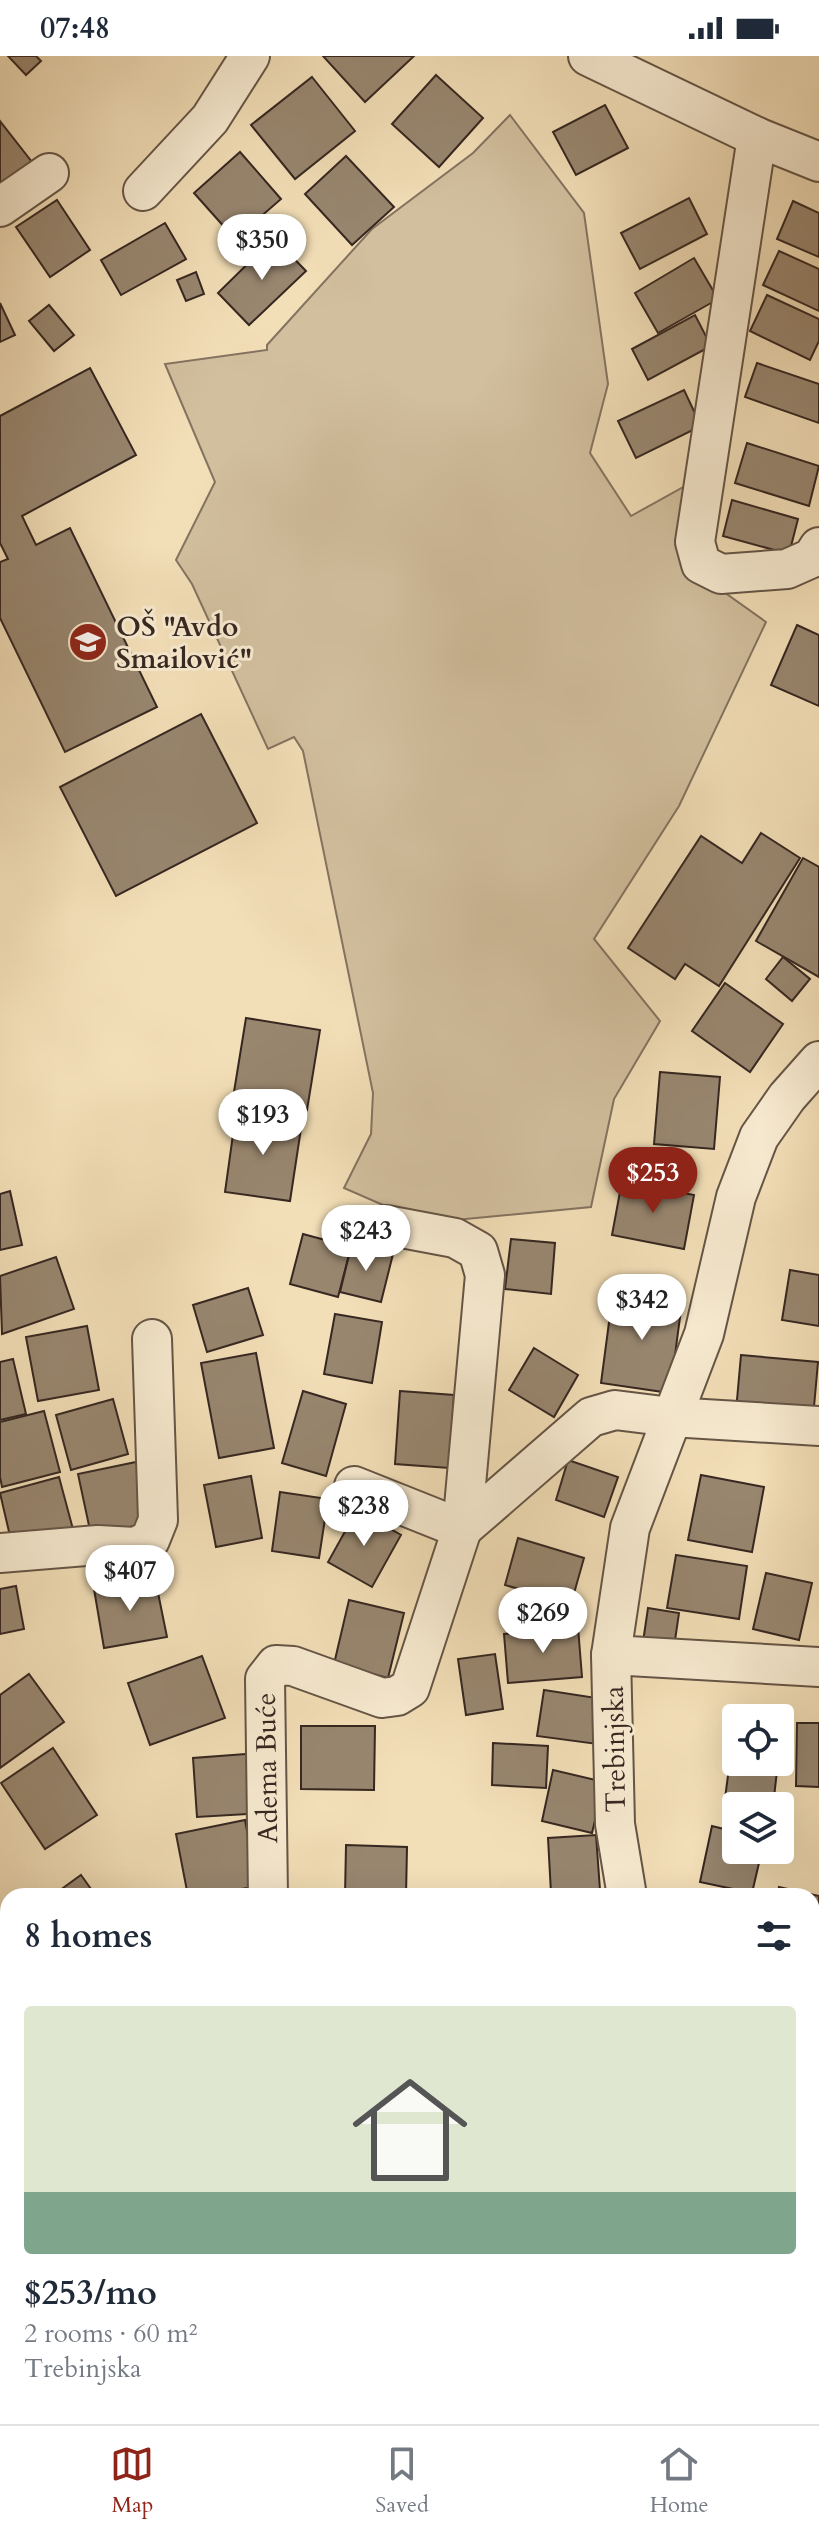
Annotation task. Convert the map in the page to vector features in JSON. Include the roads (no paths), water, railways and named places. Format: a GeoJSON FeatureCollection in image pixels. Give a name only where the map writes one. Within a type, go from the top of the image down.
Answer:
{"type":"FeatureCollection","features":[{"type":"Feature","properties":{"kind":"street"},"geometry":{"type":"LineString","coordinates":[[143,191],[210,119],[250,56]]}},
{"type":"Feature","properties":{"kind":"street"},"geometry":{"type":"LineString","coordinates":[[588,56],[757,137],[819,162]]}},
{"type":"Feature","properties":{"kind":"street"},"geometry":{"type":"LineString","coordinates":[[757,137],[695,542],[701,564],[721,574],[803,577],[819,547]]}},
{"type":"Feature","properties":{"kind":"street"},"geometry":{"type":"LineString","coordinates":[[0,207],[49,173]]}},
{"type":"Feature","properties":{"kind":"street","name":"Trebinjska"},"geometry":{"type":"LineString","coordinates":[[626,1888],[615,1824],[611,1655],[630,1528],[704,1334],[736,1197],[759,1137],[787,1097],[819,1061]]}},
{"type":"Feature","properties":{"kind":"street","name":"Adema Buće"},"geometry":{"type":"LineString","coordinates":[[268,1888],[265,1679],[276,1665],[293,1666],[382,1698],[397,1696],[410,1688],[462,1529],[485,1275],[478,1251],[455,1238],[386,1225]]}},
{"type":"Feature","properties":{"kind":"street"},"geometry":{"type":"LineString","coordinates":[[0,1553],[98,1545],[135,1547],[150,1540],[158,1520],[152,1339]]}},
{"type":"Feature","properties":{"kind":"street"},"geometry":{"type":"LineString","coordinates":[[354,1486],[462,1529],[591,1417],[615,1410],[671,1417],[819,1426]]}},
{"type":"Feature","properties":{"kind":"street"},"geometry":{"type":"LineString","coordinates":[[611,1655],[819,1667]]}},
{"type":"Feature","properties":{"kind":"place","name":"OŠ \"Avdo Smailović\""},"geometry":{"type":"Point","coordinates":[88,642]}}]}
